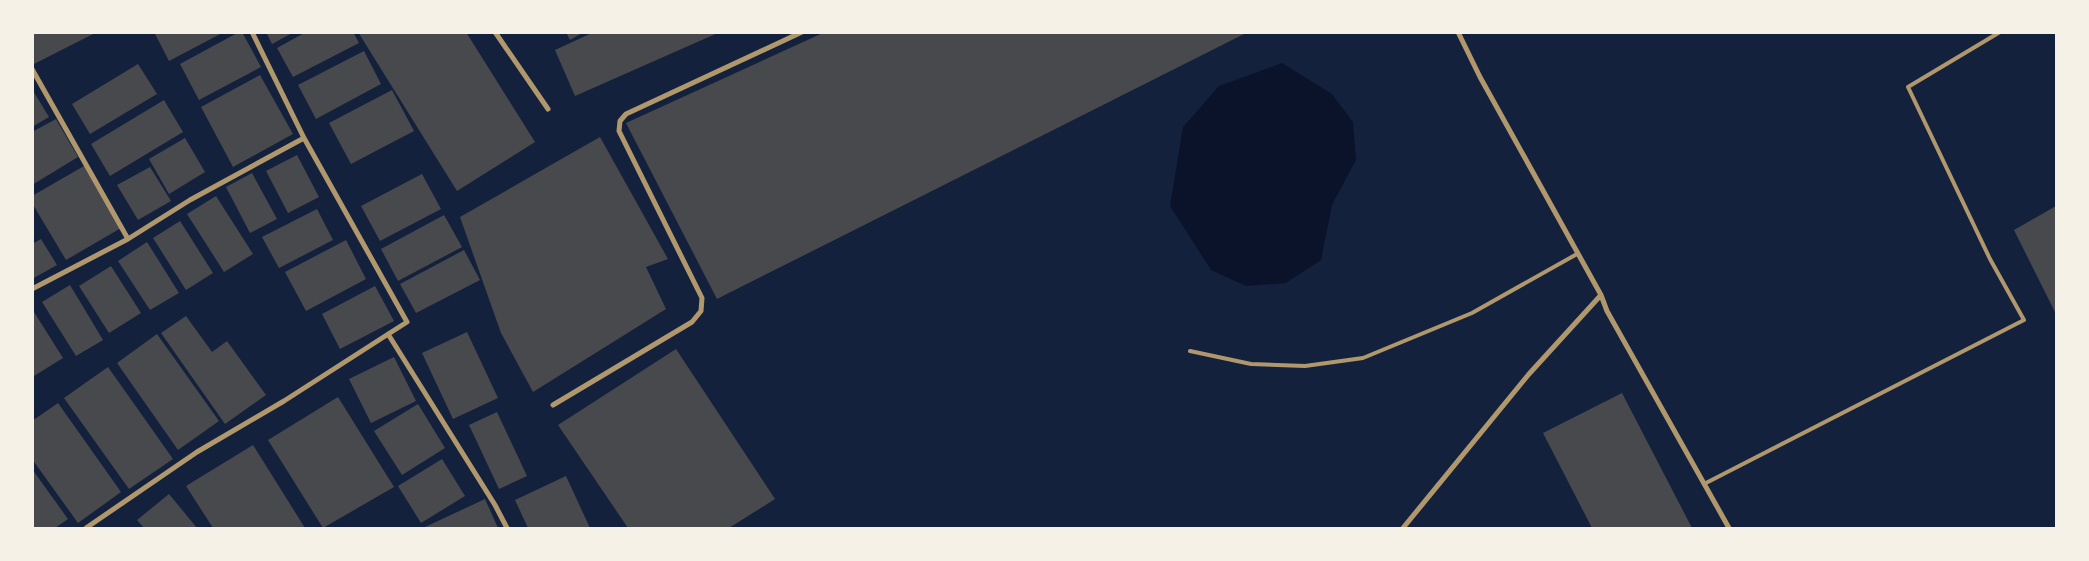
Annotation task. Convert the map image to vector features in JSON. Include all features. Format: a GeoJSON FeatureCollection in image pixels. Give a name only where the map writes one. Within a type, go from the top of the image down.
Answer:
{"type":"FeatureCollection","features":[{"type":"Feature","properties":{"kind":"street"},"geometry":{"type":"LineString","coordinates":[[86,528],[197,452],[284,401],[407,322],[304,138],[252,32]]}},
{"type":"Feature","properties":{"kind":"street"},"geometry":{"type":"LineString","coordinates":[[495,32],[548,109]]}},
{"type":"Feature","properties":{"kind":"street"},"geometry":{"type":"LineString","coordinates":[[553,404],[692,322],[701,312],[702,298],[619,130],[620,121],[626,114],[802,32]]}},
{"type":"Feature","properties":{"kind":"street"},"geometry":{"type":"LineString","coordinates":[[1458,32],[1480,77],[1607,311],[1729,528]]}},
{"type":"Feature","properties":{"kind":"street"},"geometry":{"type":"LineString","coordinates":[[32,68],[128,239]]}},
{"type":"Feature","properties":{"kind":"street"},"geometry":{"type":"LineString","coordinates":[[32,289],[128,239],[190,200],[304,138]]}},
{"type":"Feature","properties":{"kind":"street"},"geometry":{"type":"LineString","coordinates":[[1403,528],[1529,374],[1600,295]]}},
{"type":"Feature","properties":{"kind":"street"},"geometry":{"type":"LineString","coordinates":[[388,334],[495,505],[507,528]]}},
{"type":"Feature","properties":{"kind":"lane"},"geometry":{"type":"LineString","coordinates":[[1704,484],[2024,320],[1990,259],[1908,87],[2000,32]]}},
{"type":"Feature","properties":{"kind":"lane"},"geometry":{"type":"LineString","coordinates":[[1190,351],[1260,364],[1305,366],[1363,358],[1472,313],[1577,254]]}},
{"type":"Feature","properties":{"kind":"water"},"geometry":{"type":"Polygon","coordinates":[[[1282,63],[1332,94],[1353,122],[1356,160],[1332,205],[1321,260],[1286,283],[1246,286],[1211,270],[1170,206],[1183,127],[1219,86],[1282,63]]]}},
{"type":"Feature","properties":{"kind":"building"},"geometry":{"type":"Polygon","coordinates":[[[32,32],[97,32],[32,65],[32,32]]]}},
{"type":"Feature","properties":{"kind":"building"},"geometry":{"type":"Polygon","coordinates":[[[154,32],[224,32],[169,61],[154,32]]]}},
{"type":"Feature","properties":{"kind":"building"},"geometry":{"type":"Polygon","coordinates":[[[242,32],[261,67],[199,100],[180,64],[242,32]]]}},
{"type":"Feature","properties":{"kind":"building"},"geometry":{"type":"Polygon","coordinates":[[[266,32],[294,32],[272,44],[266,32]]]}},
{"type":"Feature","properties":{"kind":"building"},"geometry":{"type":"Polygon","coordinates":[[[306,32],[353,32],[359,43],[293,77],[277,48],[306,32]]]}},
{"type":"Feature","properties":{"kind":"building"},"geometry":{"type":"Polygon","coordinates":[[[358,32],[466,32],[535,142],[457,191],[358,32]]]}},
{"type":"Feature","properties":{"kind":"building"},"geometry":{"type":"Polygon","coordinates":[[[566,32],[584,32],[570,40],[566,32]]]}},
{"type":"Feature","properties":{"kind":"building"},"geometry":{"type":"Polygon","coordinates":[[[594,32],[720,32],[575,96],[555,50],[594,32]]]}},
{"type":"Feature","properties":{"kind":"building"},"geometry":{"type":"Polygon","coordinates":[[[825,32],[1248,32],[717,299],[626,123],[825,32]]]}},
{"type":"Feature","properties":{"kind":"building"},"geometry":{"type":"Polygon","coordinates":[[[364,51],[381,84],[316,119],[298,85],[364,51]]]}},
{"type":"Feature","properties":{"kind":"building"},"geometry":{"type":"Polygon","coordinates":[[[138,64],[157,94],[90,134],[72,104],[138,64]]]}},
{"type":"Feature","properties":{"kind":"building"},"geometry":{"type":"Polygon","coordinates":[[[260,75],[293,134],[233,167],[201,107],[260,75]]]}},
{"type":"Feature","properties":{"kind":"building"},"geometry":{"type":"Polygon","coordinates":[[[32,89],[49,117],[32,127],[32,89]]]}},
{"type":"Feature","properties":{"kind":"building"},"geometry":{"type":"Polygon","coordinates":[[[392,90],[414,131],[351,164],[329,123],[392,90]]]}},
{"type":"Feature","properties":{"kind":"building"},"geometry":{"type":"Polygon","coordinates":[[[164,100],[183,132],[110,176],[91,144],[164,100]]]}},
{"type":"Feature","properties":{"kind":"building"},"geometry":{"type":"Polygon","coordinates":[[[56,119],[78,157],[32,185],[32,132],[56,119]]]}},
{"type":"Feature","properties":{"kind":"building"},"geometry":{"type":"Polygon","coordinates":[[[600,137],[668,259],[646,267],[666,309],[533,392],[501,333],[460,217],[600,137]]]}},
{"type":"Feature","properties":{"kind":"building"},"geometry":{"type":"Polygon","coordinates":[[[185,138],[205,172],[169,194],[149,159],[185,138]]]}},
{"type":"Feature","properties":{"kind":"building"},"geometry":{"type":"Polygon","coordinates":[[[297,155],[319,197],[288,213],[266,171],[297,155]]]}},
{"type":"Feature","properties":{"kind":"building"},"geometry":{"type":"Polygon","coordinates":[[[84,166],[121,228],[66,260],[32,203],[32,196],[84,166]]]}},
{"type":"Feature","properties":{"kind":"building"},"geometry":{"type":"Polygon","coordinates":[[[150,167],[171,201],[138,220],[117,185],[150,167]]]}},
{"type":"Feature","properties":{"kind":"building"},"geometry":{"type":"Polygon","coordinates":[[[252,173],[277,219],[250,233],[226,187],[252,173]]]}},
{"type":"Feature","properties":{"kind":"building"},"geometry":{"type":"Polygon","coordinates":[[[422,174],[441,209],[380,241],[361,206],[422,174]]]}},
{"type":"Feature","properties":{"kind":"building"},"geometry":{"type":"Polygon","coordinates":[[[216,196],[253,254],[224,272],[187,214],[216,196]]]}},
{"type":"Feature","properties":{"kind":"building"},"geometry":{"type":"Polygon","coordinates":[[[2056,206],[2056,314],[2014,230],[2056,206]]]}},
{"type":"Feature","properties":{"kind":"building"},"geometry":{"type":"Polygon","coordinates":[[[317,209],[333,240],[279,268],[262,237],[317,209]]]}},
{"type":"Feature","properties":{"kind":"building"},"geometry":{"type":"Polygon","coordinates":[[[444,215],[462,247],[398,281],[381,249],[444,215]]]}},
{"type":"Feature","properties":{"kind":"building"},"geometry":{"type":"Polygon","coordinates":[[[180,221],[213,273],[186,290],[153,238],[180,221]]]}},
{"type":"Feature","properties":{"kind":"building"},"geometry":{"type":"Polygon","coordinates":[[[41,239],[57,265],[32,279],[32,244],[41,239]]]}},
{"type":"Feature","properties":{"kind":"building"},"geometry":{"type":"Polygon","coordinates":[[[346,240],[366,279],[306,311],[285,272],[346,240]]]}},
{"type":"Feature","properties":{"kind":"building"},"geometry":{"type":"Polygon","coordinates":[[[147,242],[179,293],[150,310],[118,261],[147,242]]]}},
{"type":"Feature","properties":{"kind":"building"},"geometry":{"type":"Polygon","coordinates":[[[464,250],[480,280],[416,313],[400,284],[464,250]]]}},
{"type":"Feature","properties":{"kind":"building"},"geometry":{"type":"Polygon","coordinates":[[[111,266],[141,313],[109,333],[79,286],[111,266]]]}},
{"type":"Feature","properties":{"kind":"building"},"geometry":{"type":"Polygon","coordinates":[[[70,285],[103,340],[76,356],[42,302],[70,285]]]}},
{"type":"Feature","properties":{"kind":"building"},"geometry":{"type":"Polygon","coordinates":[[[375,286],[394,321],[340,349],[322,314],[375,286]]]}},
{"type":"Feature","properties":{"kind":"building"},"geometry":{"type":"Polygon","coordinates":[[[34,312],[63,358],[34,376],[32,314],[34,312]]]}},
{"type":"Feature","properties":{"kind":"building"},"geometry":{"type":"Polygon","coordinates":[[[186,316],[212,352],[227,341],[266,395],[225,424],[161,333],[186,316]]]}},
{"type":"Feature","properties":{"kind":"building"},"geometry":{"type":"Polygon","coordinates":[[[467,332],[498,398],[453,419],[422,353],[467,332]]]}},
{"type":"Feature","properties":{"kind":"building"},"geometry":{"type":"Polygon","coordinates":[[[157,334],[219,421],[178,450],[117,363],[157,334]]]}},
{"type":"Feature","properties":{"kind":"building"},"geometry":{"type":"Polygon","coordinates":[[[676,349],[775,499],[729,528],[628,528],[558,425],[676,349]]]}},
{"type":"Feature","properties":{"kind":"building"},"geometry":{"type":"Polygon","coordinates":[[[394,357],[416,401],[371,423],[349,379],[394,357]]]}},
{"type":"Feature","properties":{"kind":"building"},"geometry":{"type":"Polygon","coordinates":[[[108,367],[173,459],[129,489],[64,398],[108,367]]]}},
{"type":"Feature","properties":{"kind":"building"},"geometry":{"type":"Polygon","coordinates":[[[1622,393],[1692,528],[1592,528],[1543,433],[1622,393]]]}},
{"type":"Feature","properties":{"kind":"building"},"geometry":{"type":"Polygon","coordinates":[[[338,397],[394,487],[323,528],[268,440],[338,397]]]}},
{"type":"Feature","properties":{"kind":"building"},"geometry":{"type":"Polygon","coordinates":[[[58,403],[121,492],[78,523],[32,459],[32,421],[58,403]]]}},
{"type":"Feature","properties":{"kind":"building"},"geometry":{"type":"Polygon","coordinates":[[[418,404],[445,448],[402,475],[374,431],[418,404]]]}},
{"type":"Feature","properties":{"kind":"building"},"geometry":{"type":"Polygon","coordinates":[[[497,412],[527,476],[499,489],[469,425],[497,412]]]}},
{"type":"Feature","properties":{"kind":"building"},"geometry":{"type":"Polygon","coordinates":[[[253,445],[305,528],[213,528],[186,486],[253,445]]]}},
{"type":"Feature","properties":{"kind":"building"},"geometry":{"type":"Polygon","coordinates":[[[442,459],[465,496],[421,523],[398,486],[442,459]]]}},
{"type":"Feature","properties":{"kind":"building"},"geometry":{"type":"Polygon","coordinates":[[[32,469],[68,519],[55,528],[32,528],[32,469]]]}},
{"type":"Feature","properties":{"kind":"building"},"geometry":{"type":"Polygon","coordinates":[[[566,476],[590,528],[528,528],[515,500],[566,476]]]}},
{"type":"Feature","properties":{"kind":"building"},"geometry":{"type":"Polygon","coordinates":[[[169,494],[197,528],[144,528],[137,520],[169,494]]]}},
{"type":"Feature","properties":{"kind":"building"},"geometry":{"type":"Polygon","coordinates":[[[485,499],[498,528],[425,528],[425,527],[485,499]]]}}]}
